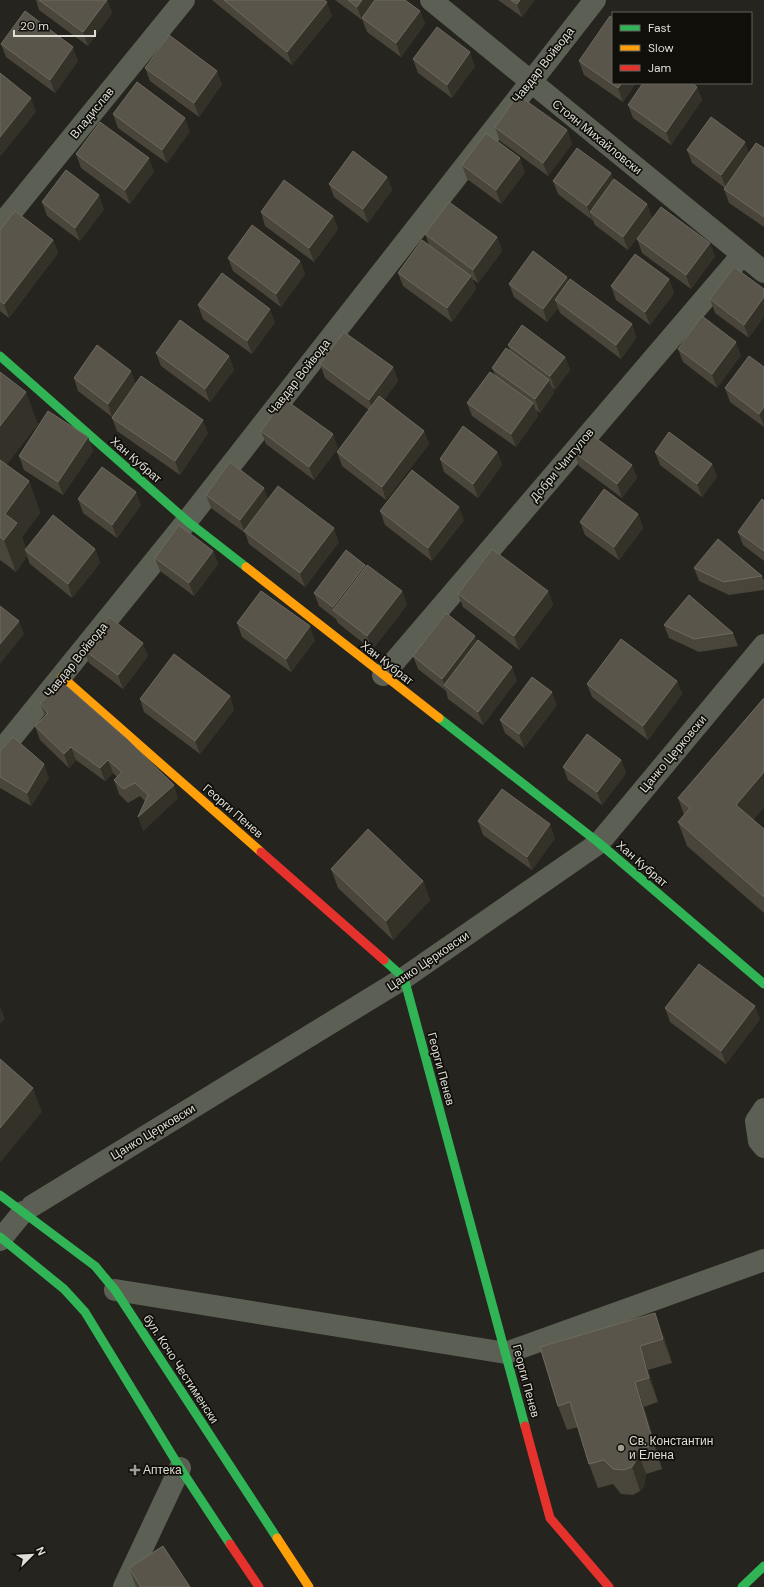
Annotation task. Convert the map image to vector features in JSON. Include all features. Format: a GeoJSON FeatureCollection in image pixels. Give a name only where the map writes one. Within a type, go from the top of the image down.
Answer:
{"type":"FeatureCollection","features":[{"type":"Feature","properties":{"kind":"street","name":"Владислав"},"geometry":{"type":"LineString","coordinates":[[0,226],[184,0]]}},
{"type":"Feature","properties":{"kind":"street","name":"Стоян Михайловски"},"geometry":{"type":"LineString","coordinates":[[431,0],[764,272]]}},
{"type":"Feature","properties":{"kind":"street","name":"Чавдар Войвода"},"geometry":{"type":"LineString","coordinates":[[0,752],[187,521],[595,0]]}},
{"type":"Feature","properties":{"kind":"street","name":"Добри Чинтулов"},"geometry":{"type":"LineString","coordinates":[[383,675],[742,255]]}},
{"type":"Feature","properties":{"kind":"street","name":"Хан Кубрат"},"geometry":{"type":"LineString","coordinates":[[0,356],[187,521],[599,843],[764,984]]}},
{"type":"Feature","properties":{"kind":"street","name":"Цанко Церковски"},"geometry":{"type":"LineString","coordinates":[[0,1238],[28,1209],[404,978],[599,843],[764,645]]}},
{"type":"Feature","properties":{"kind":"street","name":"Георги Пенев"},"geometry":{"type":"LineString","coordinates":[[62,677],[404,978],[550,1518],[609,1587]]}},
{"type":"Feature","properties":{"kind":"street"},"geometry":{"type":"LineString","coordinates":[[764,1108],[756,1121],[760,1141],[764,1147]]}},
{"type":"Feature","properties":{"kind":"street","name":"бул. Кочо Честименски"},"geometry":{"type":"LineString","coordinates":[[0,1195],[28,1209],[95,1266],[115,1290],[309,1587]]}},
{"type":"Feature","properties":{"kind":"street"},"geometry":{"type":"LineString","coordinates":[[0,1238],[64,1289],[85,1312],[180,1468],[259,1587]]}},
{"type":"Feature","properties":{"kind":"street"},"geometry":{"type":"LineString","coordinates":[[115,1290],[506,1352],[764,1260]]}},
{"type":"Feature","properties":{"kind":"street"},"geometry":{"type":"LineString","coordinates":[[124,1587],[180,1468]]}},
{"type":"Feature","properties":{"kind":"street"},"geometry":{"type":"LineString","coordinates":[[742,1587],[764,1566]]}},
{"type":"Feature","properties":{"kind":"building"},"geometry":{"type":"Polygon","coordinates":[[[39,0],[107,0],[83,32],[39,0]]]}},
{"type":"Feature","properties":{"kind":"building"},"geometry":{"type":"Polygon","coordinates":[[[224,0],[324,0],[327,2],[287,52],[224,0]]]}},
{"type":"Feature","properties":{"kind":"building"},"geometry":{"type":"Polygon","coordinates":[[[348,0],[362,0],[357,7],[348,0]]]}},
{"type":"Feature","properties":{"kind":"building"},"geometry":{"type":"Polygon","coordinates":[[[375,0],[405,0],[420,11],[396,43],[362,18],[375,0]]]}},
{"type":"Feature","properties":{"kind":"building"},"geometry":{"type":"Polygon","coordinates":[[[511,0],[520,0],[517,4],[511,0]]]}},
{"type":"Feature","properties":{"kind":"building"},"geometry":{"type":"Polygon","coordinates":[[[25,11],[73,47],[50,80],[1,44],[25,11]]]}},
{"type":"Feature","properties":{"kind":"building"},"geometry":{"type":"Polygon","coordinates":[[[610,16],[612,17],[612,84],[579,61],[610,16]]]}},
{"type":"Feature","properties":{"kind":"building"},"geometry":{"type":"Polygon","coordinates":[[[437,27],[470,52],[447,85],[413,59],[437,27]]]}},
{"type":"Feature","properties":{"kind":"building"},"geometry":{"type":"Polygon","coordinates":[[[169,35],[217,71],[194,103],[145,68],[169,35]]]}},
{"type":"Feature","properties":{"kind":"building"},"geometry":{"type":"Polygon","coordinates":[[[0,73],[31,98],[0,137],[0,73]]]}},
{"type":"Feature","properties":{"kind":"building"},"geometry":{"type":"Polygon","coordinates":[[[137,82],[185,118],[162,150],[113,114],[137,82]]]}},
{"type":"Feature","properties":{"kind":"building"},"geometry":{"type":"Polygon","coordinates":[[[612,84],[621,84],[618,88],[612,84]]]}},
{"type":"Feature","properties":{"kind":"building"},"geometry":{"type":"Polygon","coordinates":[[[642,84],[693,84],[697,87],[666,132],[628,105],[642,84]]]}},
{"type":"Feature","properties":{"kind":"building"},"geometry":{"type":"Polygon","coordinates":[[[518,95],[567,130],[543,163],[495,127],[518,95]]]}},
{"type":"Feature","properties":{"kind":"building"},"geometry":{"type":"Polygon","coordinates":[[[711,117],[745,142],[721,175],[687,150],[711,117]]]}},
{"type":"Feature","properties":{"kind":"building"},"geometry":{"type":"Polygon","coordinates":[[[100,122],[149,158],[125,190],[76,154],[100,122]]]}},
{"type":"Feature","properties":{"kind":"building"},"geometry":{"type":"Polygon","coordinates":[[[486,133],[520,158],[496,190],[462,165],[486,133]]]}},
{"type":"Feature","properties":{"kind":"building"},"geometry":{"type":"Polygon","coordinates":[[[756,143],[764,148],[764,217],[724,189],[756,143]]]}},
{"type":"Feature","properties":{"kind":"building"},"geometry":{"type":"Polygon","coordinates":[[[577,148],[611,173],[587,206],[553,181],[577,148]]]}},
{"type":"Feature","properties":{"kind":"building"},"geometry":{"type":"Polygon","coordinates":[[[353,151],[387,177],[363,209],[329,184],[353,151]]]}},
{"type":"Feature","properties":{"kind":"building"},"geometry":{"type":"Polygon","coordinates":[[[66,170],[99,195],[75,228],[42,202],[66,170]]]}},
{"type":"Feature","properties":{"kind":"building"},"geometry":{"type":"Polygon","coordinates":[[[614,179],[647,204],[623,237],[590,212],[614,179]]]}},
{"type":"Feature","properties":{"kind":"building"},"geometry":{"type":"Polygon","coordinates":[[[284,180],[333,216],[309,248],[261,212],[284,180]]]}},
{"type":"Feature","properties":{"kind":"building"},"geometry":{"type":"Polygon","coordinates":[[[449,202],[497,237],[473,270],[425,234],[449,202]]]}},
{"type":"Feature","properties":{"kind":"building"},"geometry":{"type":"Polygon","coordinates":[[[661,207],[710,243],[686,275],[637,239],[661,207]]]}},
{"type":"Feature","properties":{"kind":"building"},"geometry":{"type":"Polygon","coordinates":[[[15,211],[53,240],[4,304],[0,301],[0,230],[15,211]]]}},
{"type":"Feature","properties":{"kind":"building"},"geometry":{"type":"Polygon","coordinates":[[[252,225],[300,261],[276,294],[228,258],[252,225]]]}},
{"type":"Feature","properties":{"kind":"building"},"geometry":{"type":"Polygon","coordinates":[[[422,240],[471,276],[447,308],[398,273],[422,240]]]}},
{"type":"Feature","properties":{"kind":"building"},"geometry":{"type":"Polygon","coordinates":[[[533,251],[567,277],[543,309],[509,284],[533,251]]]}},
{"type":"Feature","properties":{"kind":"building"},"geometry":{"type":"Polygon","coordinates":[[[635,254],[669,279],[645,312],[611,286],[635,254]]]}},
{"type":"Feature","properties":{"kind":"building"},"geometry":{"type":"Polygon","coordinates":[[[734,267],[764,289],[764,297],[744,325],[710,299],[734,267]]]}},
{"type":"Feature","properties":{"kind":"building"},"geometry":{"type":"Polygon","coordinates":[[[222,273],[270,309],[247,341],[198,305],[222,273]]]}},
{"type":"Feature","properties":{"kind":"building"},"geometry":{"type":"Polygon","coordinates":[[[570,279],[632,324],[616,345],[555,300],[570,279]]]}},
{"type":"Feature","properties":{"kind":"building"},"geometry":{"type":"Polygon","coordinates":[[[702,316],[736,342],[712,374],[678,349],[702,316]]]}},
{"type":"Feature","properties":{"kind":"building"},"geometry":{"type":"Polygon","coordinates":[[[180,320],[229,356],[205,389],[156,353],[180,320]]]}},
{"type":"Feature","properties":{"kind":"building"},"geometry":{"type":"Polygon","coordinates":[[[522,325],[565,357],[550,376],[508,345],[522,325]]]}},
{"type":"Feature","properties":{"kind":"building"},"geometry":{"type":"Polygon","coordinates":[[[344,332],[393,367],[369,400],[320,364],[344,332]]]}},
{"type":"Feature","properties":{"kind":"building"},"geometry":{"type":"Polygon","coordinates":[[[97,345],[131,371],[108,404],[74,378],[97,345]]]}},
{"type":"Feature","properties":{"kind":"building"},"geometry":{"type":"Polygon","coordinates":[[[506,348],[549,380],[535,399],[492,368],[506,348]]]}},
{"type":"Feature","properties":{"kind":"building"},"geometry":{"type":"Polygon","coordinates":[[[749,356],[764,367],[764,407],[759,414],[725,388],[749,356]]]}},
{"type":"Feature","properties":{"kind":"building"},"geometry":{"type":"Polygon","coordinates":[[[0,372],[26,392],[0,426],[0,372]]]}},
{"type":"Feature","properties":{"kind":"building"},"geometry":{"type":"Polygon","coordinates":[[[490,372],[533,403],[511,434],[467,403],[490,372]]]}},
{"type":"Feature","properties":{"kind":"building"},"geometry":{"type":"Polygon","coordinates":[[[141,376],[203,420],[175,461],[112,418],[141,376]]]}},
{"type":"Feature","properties":{"kind":"building"},"geometry":{"type":"Polygon","coordinates":[[[379,396],[424,431],[382,487],[337,452],[379,396]]]}},
{"type":"Feature","properties":{"kind":"building"},"geometry":{"type":"Polygon","coordinates":[[[284,399],[333,434],[309,467],[261,431],[284,399]]]}},
{"type":"Feature","properties":{"kind":"building"},"geometry":{"type":"Polygon","coordinates":[[[48,411],[88,437],[58,482],[19,456],[48,411]]]}},
{"type":"Feature","properties":{"kind":"building"},"geometry":{"type":"Polygon","coordinates":[[[463,426],[497,452],[473,484],[440,459],[463,426]]]}},
{"type":"Feature","properties":{"kind":"building"},"geometry":{"type":"Polygon","coordinates":[[[669,432],[712,464],[697,484],[655,452],[669,432]]]}},
{"type":"Feature","properties":{"kind":"building"},"geometry":{"type":"Polygon","coordinates":[[[589,433],[632,465],[617,484],[574,452],[589,433]]]}},
{"type":"Feature","properties":{"kind":"building"},"geometry":{"type":"Polygon","coordinates":[[[0,460],[29,481],[5,514],[17,523],[4,540],[0,537],[0,460]]]}},
{"type":"Feature","properties":{"kind":"building"},"geometry":{"type":"Polygon","coordinates":[[[230,462],[264,488],[240,520],[206,495],[230,462]]]}},
{"type":"Feature","properties":{"kind":"building"},"geometry":{"type":"Polygon","coordinates":[[[102,467],[136,492],[112,525],[78,499],[102,467]]]}},
{"type":"Feature","properties":{"kind":"building"},"geometry":{"type":"Polygon","coordinates":[[[412,470],[459,507],[428,548],[380,511],[412,470]]]}},
{"type":"Feature","properties":{"kind":"building"},"geometry":{"type":"Polygon","coordinates":[[[278,486],[334,528],[300,573],[244,531],[278,486]]]}},
{"type":"Feature","properties":{"kind":"building"},"geometry":{"type":"Polygon","coordinates":[[[604,489],[638,514],[614,547],[580,522],[604,489]]]}},
{"type":"Feature","properties":{"kind":"building"},"geometry":{"type":"Polygon","coordinates":[[[762,499],[764,501],[764,551],[738,532],[762,499]]]}},
{"type":"Feature","properties":{"kind":"building"},"geometry":{"type":"Polygon","coordinates":[[[53,515],[95,549],[68,584],[25,550],[53,515]]]}},
{"type":"Feature","properties":{"kind":"building"},"geometry":{"type":"Polygon","coordinates":[[[179,525],[213,551],[189,583],[155,558],[179,525]]]}},
{"type":"Feature","properties":{"kind":"building"},"geometry":{"type":"Polygon","coordinates":[[[718,539],[762,576],[724,582],[694,568],[718,539]]]}},
{"type":"Feature","properties":{"kind":"building"},"geometry":{"type":"Polygon","coordinates":[[[492,549],[548,591],[514,636],[458,594],[492,549]]]}},
{"type":"Feature","properties":{"kind":"building"},"geometry":{"type":"Polygon","coordinates":[[[346,550],[365,565],[333,607],[314,593],[346,550]]]}},
{"type":"Feature","properties":{"kind":"building"},"geometry":{"type":"Polygon","coordinates":[[[367,565],[402,591],[367,636],[333,610],[367,565]]]}},
{"type":"Feature","properties":{"kind":"building"},"geometry":{"type":"Polygon","coordinates":[[[261,591],[310,626],[286,659],[237,623],[261,591]]]}},
{"type":"Feature","properties":{"kind":"building"},"geometry":{"type":"Polygon","coordinates":[[[689,595],[733,633],[694,639],[664,625],[689,595]]]}},
{"type":"Feature","properties":{"kind":"building"},"geometry":{"type":"Polygon","coordinates":[[[0,606],[19,621],[0,644],[0,606]]]}},
{"type":"Feature","properties":{"kind":"building"},"geometry":{"type":"Polygon","coordinates":[[[446,613],[475,636],[442,679],[413,656],[446,613]]]}},
{"type":"Feature","properties":{"kind":"building"},"geometry":{"type":"Polygon","coordinates":[[[109,617],[143,643],[118,675],[84,650],[109,617]]]}},
{"type":"Feature","properties":{"kind":"building"},"geometry":{"type":"Polygon","coordinates":[[[621,639],[677,681],[643,726],[587,684],[621,639]]]}},
{"type":"Feature","properties":{"kind":"building"},"geometry":{"type":"Polygon","coordinates":[[[478,640],[512,667],[478,712],[444,685],[478,640]]]}},
{"type":"Feature","properties":{"kind":"building"},"geometry":{"type":"Polygon","coordinates":[[[174,654],[230,696],[195,741],[140,699],[174,654]]]}},
{"type":"Feature","properties":{"kind":"building"},"geometry":{"type":"Polygon","coordinates":[[[532,677],[552,692],[519,734],[500,720],[532,677]]]}},
{"type":"Feature","properties":{"kind":"building"},"geometry":{"type":"Polygon","coordinates":[[[63,683],[128,740],[174,785],[138,817],[148,795],[135,783],[123,789],[114,780],[122,772],[108,760],[100,768],[71,747],[64,754],[35,726],[48,713],[40,703],[63,683]]]}},
{"type":"Feature","properties":{"kind":"building"},"geometry":{"type":"Polygon","coordinates":[[[764,698],[764,772],[736,805],[764,829],[764,897],[678,822],[690,808],[678,798],[764,698]]]}},
{"type":"Feature","properties":{"kind":"building"},"geometry":{"type":"Polygon","coordinates":[[[587,734],[621,760],[597,792],[563,767],[587,734]]]}},
{"type":"Feature","properties":{"kind":"building"},"geometry":{"type":"Polygon","coordinates":[[[13,737],[44,764],[27,793],[0,777],[0,751],[13,737]]]}},
{"type":"Feature","properties":{"kind":"building"},"geometry":{"type":"Polygon","coordinates":[[[502,789],[550,824],[527,857],[478,821],[502,789]]]}},
{"type":"Feature","properties":{"kind":"building"},"geometry":{"type":"Polygon","coordinates":[[[368,829],[423,881],[386,921],[331,869],[368,829]]]}},
{"type":"Feature","properties":{"kind":"building"},"geometry":{"type":"Polygon","coordinates":[[[699,964],[755,1006],[721,1051],[665,1008],[699,964]]]}},
{"type":"Feature","properties":{"kind":"building"},"geometry":{"type":"Polygon","coordinates":[[[0,1059],[33,1088],[0,1128],[0,1059]]]}},
{"type":"Feature","properties":{"kind":"building"},"geometry":{"type":"Polygon","coordinates":[[[655,1313],[663,1339],[640,1346],[649,1378],[635,1382],[654,1445],[637,1450],[635,1462],[632,1467],[624,1470],[613,1469],[604,1460],[589,1464],[570,1402],[558,1406],[540,1347],[655,1313]]]}},
{"type":"Feature","properties":{"kind":"building"},"geometry":{"type":"Polygon","coordinates":[[[163,1546],[190,1587],[141,1587],[129,1568],[163,1546]]]}},
{"type":"Feature","properties":{"kind":"traffic: fast"},"geometry":{"type":"LineString","coordinates":[[0,356],[187,521],[246,567]]}},
{"type":"Feature","properties":{"kind":"traffic: fast"},"geometry":{"type":"LineString","coordinates":[[439,718],[599,843],[764,984]]}},
{"type":"Feature","properties":{"kind":"traffic: fast"},"geometry":{"type":"LineString","coordinates":[[384,960],[404,978],[525,1426]]}},
{"type":"Feature","properties":{"kind":"traffic: fast"},"geometry":{"type":"LineString","coordinates":[[0,1195],[95,1266],[115,1290],[277,1538]]}},
{"type":"Feature","properties":{"kind":"traffic: fast"},"geometry":{"type":"LineString","coordinates":[[0,1237],[64,1289],[85,1312],[180,1468],[230,1544]]}},
{"type":"Feature","properties":{"kind":"traffic: fast"},"geometry":{"type":"LineString","coordinates":[[742,1587],[764,1566]]}},
{"type":"Feature","properties":{"kind":"traffic: slow"},"geometry":{"type":"LineString","coordinates":[[246,567],[439,718]]}},
{"type":"Feature","properties":{"kind":"traffic: slow"},"geometry":{"type":"LineString","coordinates":[[62,677],[261,852]]}},
{"type":"Feature","properties":{"kind":"traffic: slow"},"geometry":{"type":"LineString","coordinates":[[277,1538],[309,1587]]}},
{"type":"Feature","properties":{"kind":"traffic: jam"},"geometry":{"type":"LineString","coordinates":[[261,852],[384,960]]}},
{"type":"Feature","properties":{"kind":"traffic: jam"},"geometry":{"type":"LineString","coordinates":[[525,1426],[550,1518],[609,1587]]}},
{"type":"Feature","properties":{"kind":"traffic: jam"},"geometry":{"type":"LineString","coordinates":[[230,1544],[259,1587]]}},
{"type":"Feature","properties":{"kind":"place","name":"Св. Константин и Елена"},"geometry":{"type":"Point","coordinates":[621,1448]}},
{"type":"Feature","properties":{"kind":"place","name":"Аптека"},"geometry":{"type":"Point","coordinates":[135,1470]}}]}
